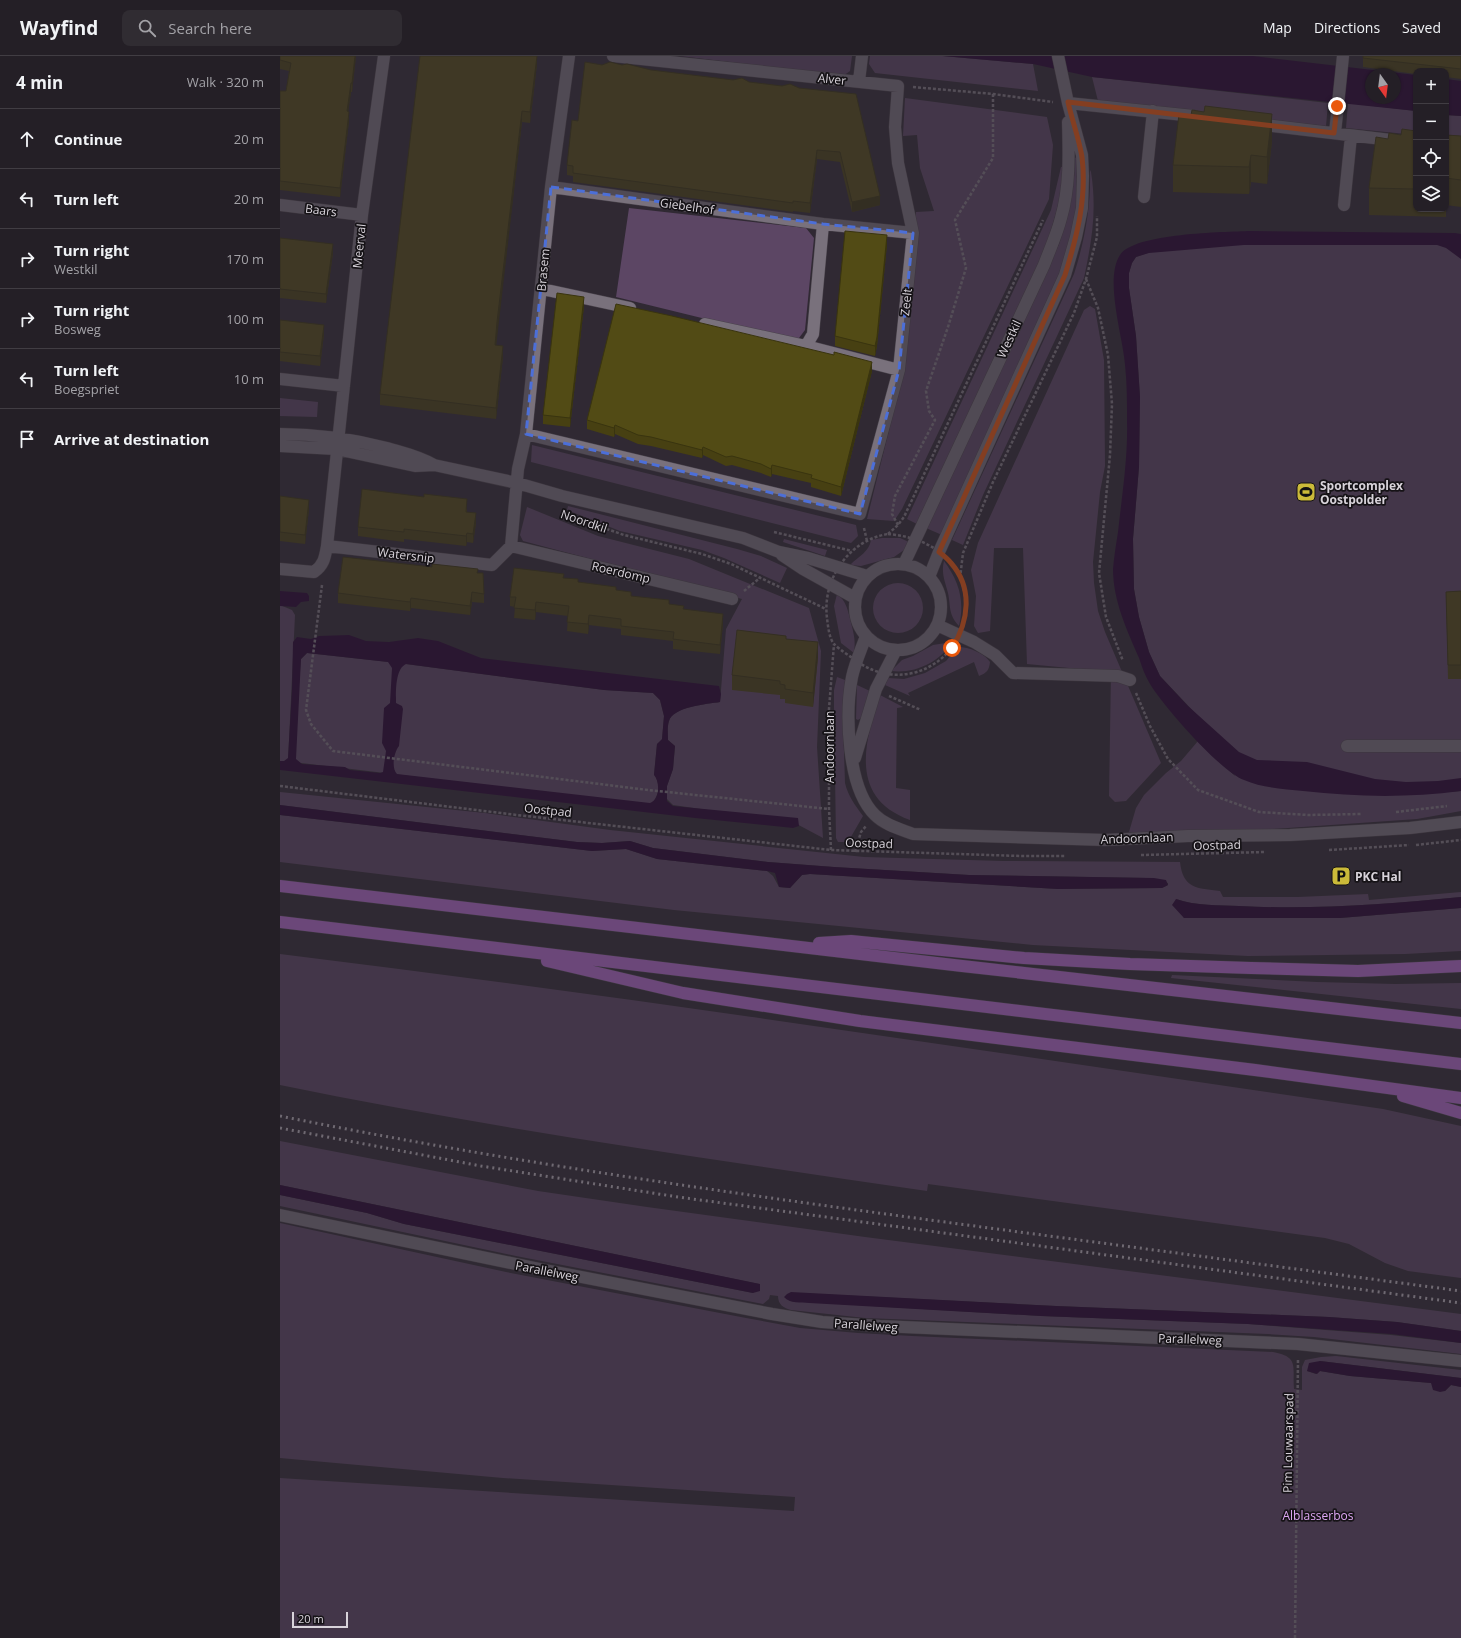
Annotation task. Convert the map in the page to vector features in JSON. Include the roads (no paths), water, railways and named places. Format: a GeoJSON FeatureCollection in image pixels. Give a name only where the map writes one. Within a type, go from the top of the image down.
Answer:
{"type":"FeatureCollection","features":[{"type":"Feature","properties":{"kind":"highway"},"geometry":{"type":"LineString","coordinates":[[280,886],[789,945],[1074,980],[1461,1023]]}},
{"type":"Feature","properties":{"kind":"highway"},"geometry":{"type":"LineString","coordinates":[[280,922],[1461,1064]]}},
{"type":"Feature","properties":{"kind":"highway"},"geometry":{"type":"LineString","coordinates":[[789,945],[851,941],[1024,958],[1130,964],[1250,968],[1358,971],[1461,966]]}},
{"type":"Feature","properties":{"kind":"highway"},"geometry":{"type":"LineString","coordinates":[[487,947],[683,993],[853,1020],[1461,1098]]}},
{"type":"Feature","properties":{"kind":"highway"},"geometry":{"type":"LineString","coordinates":[[1365,1085],[1461,1113]]}},
{"type":"Feature","properties":{"kind":"street","name":"Meerval"},"geometry":{"type":"LineString","coordinates":[[337,443],[362,215],[384,56]]}},
{"type":"Feature","properties":{"kind":"street","name":"Brasem"},"geometry":{"type":"LineString","coordinates":[[517,483],[518,469],[526,434],[542,289],[551,187],[569,56]]}},
{"type":"Feature","properties":{"kind":"street","name":"Alver"},"geometry":{"type":"LineString","coordinates":[[613,56],[898,86]]}},
{"type":"Feature","properties":{"kind":"street"},"geometry":{"type":"LineString","coordinates":[[859,81],[862,56]]}},
{"type":"Feature","properties":{"kind":"street","name":"Westkil"},"geometry":{"type":"LineString","coordinates":[[929,577],[1065,275],[1075,243],[1082,208],[1082,155],[1058,56]]}},
{"type":"Feature","properties":{"kind":"street"},"geometry":{"type":"LineString","coordinates":[[1334,133],[1343,56]]}},
{"type":"Feature","properties":{"kind":"street","name":"Zeelt"},"geometry":{"type":"LineString","coordinates":[[526,434],[860,514],[899,370],[913,233],[898,163],[895,127],[898,86]]}},
{"type":"Feature","properties":{"kind":"street"},"geometry":{"type":"LineString","coordinates":[[1068,102],[1208,118]]}},
{"type":"Feature","properties":{"kind":"street","name":"Westkil"},"geometry":{"type":"LineString","coordinates":[[904,564],[1053,242],[1061,218],[1068,182],[1068,102]]}},
{"type":"Feature","properties":{"kind":"street"},"geometry":{"type":"LineString","coordinates":[[1144,197],[1153,111]]}},
{"type":"Feature","properties":{"kind":"street"},"geometry":{"type":"LineString","coordinates":[[1248,123],[1413,143]]}},
{"type":"Feature","properties":{"kind":"street"},"geometry":{"type":"LineString","coordinates":[[1344,205],[1351,136]]}},
{"type":"Feature","properties":{"kind":"street","name":"Giebelhof"},"geometry":{"type":"LineString","coordinates":[[551,187],[823,224],[913,233]]}},
{"type":"Feature","properties":{"kind":"street","name":"Baars"},"geometry":{"type":"LineString","coordinates":[[280,205],[362,215]]}},
{"type":"Feature","properties":{"kind":"street"},"geometry":{"type":"LineString","coordinates":[[806,346],[813,334],[823,224]]}},
{"type":"Feature","properties":{"kind":"street"},"geometry":{"type":"LineString","coordinates":[[542,289],[644,311]]}},
{"type":"Feature","properties":{"kind":"street"},"geometry":{"type":"LineString","coordinates":[[690,321],[806,346],[899,370]]}},
{"type":"Feature","properties":{"kind":"street"},"geometry":{"type":"LineString","coordinates":[[280,379],[344,386]]}},
{"type":"Feature","properties":{"kind":"street","name":"Noordkil"},"geometry":{"type":"LineString","coordinates":[[280,434],[337,443]]}},
{"type":"Feature","properties":{"kind":"street","name":"Noordkil"},"geometry":{"type":"LineString","coordinates":[[280,446],[361,441],[421,457],[434,465],[517,483],[562,496],[743,538],[779,552],[808,558],[867,576]]}},
{"type":"Feature","properties":{"kind":"street"},"geometry":{"type":"LineString","coordinates":[[280,569],[314,572],[320,568],[325,560],[337,443]]}},
{"type":"Feature","properties":{"kind":"street"},"geometry":{"type":"LineString","coordinates":[[511,546],[517,483]]}},
{"type":"Feature","properties":{"kind":"street","name":"Watersnip"},"geometry":{"type":"LineString","coordinates":[[327,546],[492,565],[511,546]]}},
{"type":"Feature","properties":{"kind":"street","name":"Roerdomp"},"geometry":{"type":"LineString","coordinates":[[511,546],[732,599]]}},
{"type":"Feature","properties":{"kind":"street","name":"Noordkil"},"geometry":{"type":"LineString","coordinates":[[779,552],[803,569],[855,598]]}},
{"type":"Feature","properties":{"kind":"street"},"geometry":{"type":"LineString","coordinates":[[894,563],[904,564],[918,568],[936,585],[941,605],[940,616],[937,625],[930,636],[920,644],[896,650],[880,646],[866,636],[857,622],[854,606],[858,590],[867,576],[884,566],[894,563]]}},
{"type":"Feature","properties":{"kind":"street"},"geometry":{"type":"LineString","coordinates":[[937,625],[974,642],[995,655],[1013,673],[1118,676],[1130,680]]}},
{"type":"Feature","properties":{"kind":"street","name":"Andoornlaan"},"geometry":{"type":"LineString","coordinates":[[866,636],[852,678],[849,735],[854,773],[862,798],[875,815],[896,828],[913,834],[1105,840],[1188,836],[1290,835],[1410,828],[1461,822]]}},
{"type":"Feature","properties":{"kind":"street","name":"Andoornlaan"},"geometry":{"type":"LineString","coordinates":[[853,764],[876,689],[896,650]]}},
{"type":"Feature","properties":{"kind":"street"},"geometry":{"type":"LineString","coordinates":[[1346,746],[1461,746]]}},
{"type":"Feature","properties":{"kind":"street","name":"Parallelweg"},"geometry":{"type":"LineString","coordinates":[[280,1215],[375,1236],[674,1296],[822,1322],[880,1326],[1298,1344],[1461,1361]]}},
{"type":"Feature","properties":{"kind":"railway"},"geometry":{"type":"LineString","coordinates":[[280,1116],[366,1133],[537,1163],[709,1189],[1461,1291]]}},
{"type":"Feature","properties":{"kind":"railway"},"geometry":{"type":"LineString","coordinates":[[280,1128],[481,1166],[678,1197],[1461,1303]]}},
{"type":"Feature","properties":{"kind":"place","name":"Sportcomplex Oostpolder"},"geometry":{"type":"Point","coordinates":[1306,492]}},
{"type":"Feature","properties":{"kind":"place","name":"PKC Hal"},"geometry":{"type":"Point","coordinates":[1341,876]}},
{"type":"Feature","properties":{"kind":"park label","name":"Alblasserbos"},"geometry":{"type":"Point","coordinates":[1318,1515]}}]}
